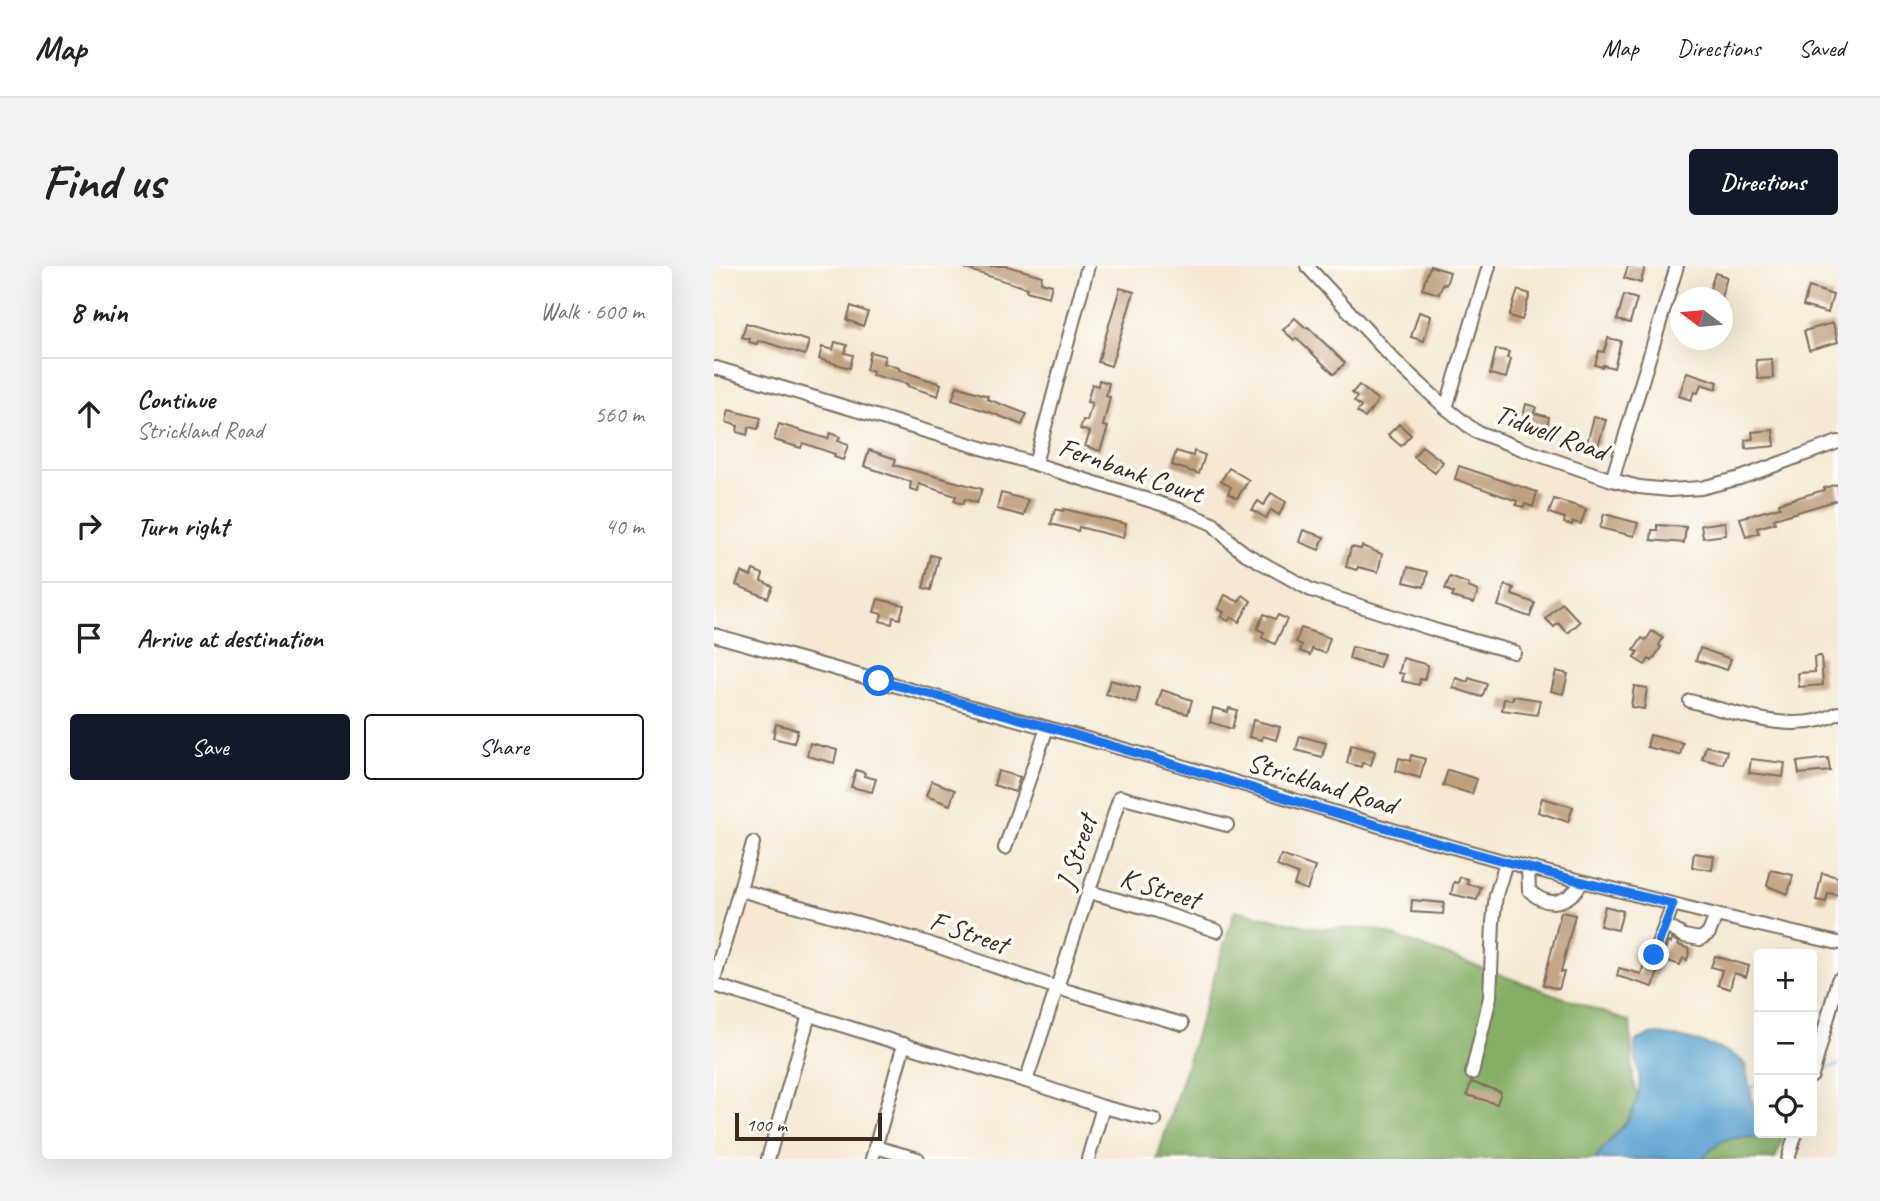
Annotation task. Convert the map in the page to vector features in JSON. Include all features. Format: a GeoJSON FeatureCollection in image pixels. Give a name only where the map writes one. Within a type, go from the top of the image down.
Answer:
{"type":"FeatureCollection","features":[{"type":"Feature","properties":{"kind":"street"},"geometry":{"type":"LineString","coordinates":[[1035,464],[1088,266]]}},
{"type":"Feature","properties":{"kind":"street","name":"Tidwell Road"},"geometry":{"type":"LineString","coordinates":[[1307,266],[1396,362],[1475,431],[1612,480],[1639,487],[1670,490],[1701,488],[1740,478],[1838,442]]}},
{"type":"Feature","properties":{"kind":"street"},"geometry":{"type":"LineString","coordinates":[[1446,408],[1489,266]]}},
{"type":"Feature","properties":{"kind":"street"},"geometry":{"type":"LineString","coordinates":[[1612,480],[1677,266]]}},
{"type":"Feature","properties":{"kind":"street","name":"Fernbank Court"},"geometry":{"type":"LineString","coordinates":[[716,369],[1180,510],[1213,524],[1246,554],[1311,590],[1438,631],[1514,652]]}},
{"type":"Feature","properties":{"kind":"street","name":"Strickland Road"},"geometry":{"type":"LineString","coordinates":[[714,635],[1198,771],[1506,862],[1838,943]]}},
{"type":"Feature","properties":{"kind":"street"},"geometry":{"type":"LineString","coordinates":[[1690,701],[1782,724],[1818,722],[1838,713]]}},
{"type":"Feature","properties":{"kind":"street"},"geometry":{"type":"LineString","coordinates":[[1005,848],[1047,728]]}},
{"type":"Feature","properties":{"kind":"street","name":"J Street"},"geometry":{"type":"LineString","coordinates":[[1026,1081],[1120,797],[1227,825]]}},
{"type":"Feature","properties":{"kind":"street"},"geometry":{"type":"LineString","coordinates":[[752,843],[715,974],[809,1015],[1103,1107],[1155,1120]]}},
{"type":"Feature","properties":{"kind":"street"},"geometry":{"type":"LineString","coordinates":[[1472,1073],[1490,997],[1496,895],[1506,862]]}},
{"type":"Feature","properties":{"kind":"street"},"geometry":{"type":"LineString","coordinates":[[1528,868],[1529,890],[1548,902],[1566,900],[1575,894],[1582,882]]}},
{"type":"Feature","properties":{"kind":"street","name":"F Street"},"geometry":{"type":"LineString","coordinates":[[740,890],[922,942],[1057,988],[1182,1024]]}},
{"type":"Feature","properties":{"kind":"street","name":"K Street"},"geometry":{"type":"LineString","coordinates":[[1089,892],[1217,931]]}},
{"type":"Feature","properties":{"kind":"street"},"geometry":{"type":"LineString","coordinates":[[1654,955],[1673,904]]}},
{"type":"Feature","properties":{"kind":"street"},"geometry":{"type":"LineString","coordinates":[[1665,925],[1684,936],[1700,939],[1709,933],[1716,915]]}},
{"type":"Feature","properties":{"kind":"street"},"geometry":{"type":"LineString","coordinates":[[1812,1075],[1838,980]]}},
{"type":"Feature","properties":{"kind":"street"},"geometry":{"type":"LineString","coordinates":[[768,1159],[809,1015]]}},
{"type":"Feature","properties":{"kind":"street"},"geometry":{"type":"LineString","coordinates":[[904,1044],[874,1153],[918,1159]]}},
{"type":"Feature","properties":{"kind":"street"},"geometry":{"type":"LineString","coordinates":[[1088,1159],[1103,1107]]}},
{"type":"Feature","properties":{"kind":"street"},"geometry":{"type":"LineString","coordinates":[[1788,1159],[1794,1138]]}},
{"type":"Feature","properties":{"kind":"green space"},"geometry":{"type":"Polygon","coordinates":[[[1235,910],[1315,928],[1375,929],[1630,1022],[1633,1080],[1647,1129],[1706,1141],[1754,1136],[1783,1138],[1775,1159],[1157,1159],[1235,910]]]}},
{"type":"Feature","properties":{"kind":"water"},"geometry":{"type":"Polygon","coordinates":[[[1660,1034],[1706,1044],[1739,1059],[1745,1065],[1754,1108],[1754,1137],[1726,1140],[1701,1159],[1596,1159],[1632,1113],[1640,1083],[1635,1053],[1636,1041],[1649,1035],[1660,1034]]]}},
{"type":"Feature","properties":{"kind":"building"},"geometry":{"type":"Polygon","coordinates":[[[966,266],[1007,266],[1042,276],[1041,282],[1052,285],[1049,297],[966,269],[966,266]]]}},
{"type":"Feature","properties":{"kind":"building"},"geometry":{"type":"Polygon","coordinates":[[[1430,266],[1450,272],[1446,285],[1443,284],[1439,294],[1422,289],[1430,266]]]}},
{"type":"Feature","properties":{"kind":"building"},"geometry":{"type":"Polygon","coordinates":[[[1628,266],[1645,266],[1641,283],[1624,278],[1628,266]]]}},
{"type":"Feature","properties":{"kind":"building"},"geometry":{"type":"Polygon","coordinates":[[[1715,273],[1727,277],[1724,287],[1711,287],[1715,273]]]}},
{"type":"Feature","properties":{"kind":"building"},"geometry":{"type":"Polygon","coordinates":[[[1809,287],[1833,295],[1828,313],[1803,306],[1809,287]]]}},
{"type":"Feature","properties":{"kind":"building"},"geometry":{"type":"Polygon","coordinates":[[[1120,288],[1134,292],[1111,366],[1098,362],[1120,288]]]}},
{"type":"Feature","properties":{"kind":"building"},"geometry":{"type":"Polygon","coordinates":[[[1518,290],[1530,294],[1522,320],[1509,316],[1518,290]]]}},
{"type":"Feature","properties":{"kind":"building"},"geometry":{"type":"Polygon","coordinates":[[[1624,295],[1637,299],[1630,323],[1617,320],[1624,295]]]}},
{"type":"Feature","properties":{"kind":"building"},"geometry":{"type":"Polygon","coordinates":[[[851,306],[868,312],[863,326],[847,320],[851,306]]]}},
{"type":"Feature","properties":{"kind":"building"},"geometry":{"type":"Polygon","coordinates":[[[1419,312],[1431,316],[1424,341],[1411,337],[1419,312]]]}},
{"type":"Feature","properties":{"kind":"building"},"geometry":{"type":"Polygon","coordinates":[[[1295,318],[1345,363],[1334,374],[1296,338],[1294,340],[1283,330],[1295,318]]]}},
{"type":"Feature","properties":{"kind":"building"},"geometry":{"type":"Polygon","coordinates":[[[746,323],[809,341],[805,355],[765,342],[749,342],[750,339],[742,337],[746,323]]]}},
{"type":"Feature","properties":{"kind":"building"},"geometry":{"type":"Polygon","coordinates":[[[1833,323],[1838,342],[1809,350],[1804,331],[1833,323]]]}},
{"type":"Feature","properties":{"kind":"building"},"geometry":{"type":"Polygon","coordinates":[[[1608,338],[1621,341],[1614,368],[1595,365],[1599,351],[1604,352],[1608,338]]]}},
{"type":"Feature","properties":{"kind":"building"},"geometry":{"type":"Polygon","coordinates":[[[835,342],[847,345],[845,353],[853,355],[850,368],[819,359],[822,347],[833,350],[835,342]]]}},
{"type":"Feature","properties":{"kind":"building"},"geometry":{"type":"Polygon","coordinates":[[[1496,349],[1509,352],[1507,358],[1511,359],[1506,378],[1490,374],[1496,349]]]}},
{"type":"Feature","properties":{"kind":"building"},"geometry":{"type":"Polygon","coordinates":[[[870,352],[885,356],[883,363],[941,384],[938,396],[907,386],[908,384],[872,375],[873,372],[866,370],[870,352]]]}},
{"type":"Feature","properties":{"kind":"building"},"geometry":{"type":"Polygon","coordinates":[[[1772,359],[1773,378],[1758,379],[1756,360],[1772,359]]]}},
{"type":"Feature","properties":{"kind":"building"},"geometry":{"type":"Polygon","coordinates":[[[1687,372],[1718,382],[1716,389],[1701,384],[1698,393],[1694,392],[1691,400],[1679,396],[1687,372]]]}},
{"type":"Feature","properties":{"kind":"building"},"geometry":{"type":"Polygon","coordinates":[[[1099,380],[1109,383],[1106,396],[1110,397],[1103,426],[1108,427],[1100,451],[1085,446],[1090,432],[1080,429],[1083,420],[1087,421],[1092,403],[1087,402],[1092,384],[1098,386],[1099,380]]]}},
{"type":"Feature","properties":{"kind":"building"},"geometry":{"type":"Polygon","coordinates":[[[1359,385],[1378,400],[1365,418],[1357,412],[1361,407],[1354,401],[1357,397],[1352,393],[1359,385]]]}},
{"type":"Feature","properties":{"kind":"building"},"geometry":{"type":"Polygon","coordinates":[[[957,386],[988,396],[987,399],[1027,414],[1022,425],[952,400],[957,386]]]}},
{"type":"Feature","properties":{"kind":"building"},"geometry":{"type":"Polygon","coordinates":[[[1526,404],[1536,407],[1534,413],[1549,417],[1546,431],[1521,424],[1526,404]]]}},
{"type":"Feature","properties":{"kind":"building"},"geometry":{"type":"Polygon","coordinates":[[[729,410],[761,418],[758,429],[749,427],[747,435],[737,432],[738,426],[726,422],[729,410]]]}},
{"type":"Feature","properties":{"kind":"building"},"geometry":{"type":"Polygon","coordinates":[[[1594,417],[1606,420],[1598,446],[1587,443],[1594,417]]]}},
{"type":"Feature","properties":{"kind":"building"},"geometry":{"type":"Polygon","coordinates":[[[779,424],[828,439],[830,433],[840,437],[838,441],[848,445],[843,460],[834,457],[835,454],[803,443],[801,448],[774,440],[779,424]]]}},
{"type":"Feature","properties":{"kind":"building"},"geometry":{"type":"Polygon","coordinates":[[[1399,424],[1411,435],[1401,446],[1388,435],[1399,424]]]}},
{"type":"Feature","properties":{"kind":"building"},"geometry":{"type":"Polygon","coordinates":[[[1773,430],[1775,446],[1746,449],[1745,440],[1753,439],[1752,432],[1773,430]]]}},
{"type":"Feature","properties":{"kind":"building"},"geometry":{"type":"Polygon","coordinates":[[[1422,446],[1443,462],[1435,473],[1414,457],[1422,446]]]}},
{"type":"Feature","properties":{"kind":"building"},"geometry":{"type":"Polygon","coordinates":[[[869,450],[896,459],[894,465],[982,489],[977,503],[965,499],[963,504],[954,501],[956,496],[919,484],[918,491],[910,489],[911,482],[864,466],[869,450]]]}},
{"type":"Feature","properties":{"kind":"building"},"geometry":{"type":"Polygon","coordinates":[[[1176,451],[1193,456],[1194,451],[1205,455],[1199,474],[1172,465],[1176,451]]]}},
{"type":"Feature","properties":{"kind":"building"},"geometry":{"type":"Polygon","coordinates":[[[1459,466],[1537,492],[1533,507],[1516,505],[1517,501],[1455,479],[1459,466]]]}},
{"type":"Feature","properties":{"kind":"building"},"geometry":{"type":"Polygon","coordinates":[[[1229,468],[1249,480],[1237,498],[1228,493],[1231,487],[1221,481],[1229,468]]]}},
{"type":"Feature","properties":{"kind":"building"},"geometry":{"type":"Polygon","coordinates":[[[1838,484],[1838,500],[1774,519],[1775,523],[1757,528],[1759,533],[1746,537],[1740,518],[1780,507],[1779,503],[1838,484]]]}},
{"type":"Feature","properties":{"kind":"building"},"geometry":{"type":"Polygon","coordinates":[[[1001,493],[1028,500],[1024,516],[997,509],[1001,493]]]}},
{"type":"Feature","properties":{"kind":"building"},"geometry":{"type":"Polygon","coordinates":[[[1271,493],[1286,502],[1279,515],[1271,510],[1266,518],[1252,510],[1258,501],[1264,505],[1271,493]]]}},
{"type":"Feature","properties":{"kind":"building"},"geometry":{"type":"Polygon","coordinates":[[[1554,499],[1586,509],[1581,524],[1564,523],[1565,518],[1549,513],[1554,499]]]}},
{"type":"Feature","properties":{"kind":"building"},"geometry":{"type":"Polygon","coordinates":[[[1055,509],[1126,524],[1123,538],[1079,527],[1078,531],[1051,524],[1055,509]]]}},
{"type":"Feature","properties":{"kind":"building"},"geometry":{"type":"Polygon","coordinates":[[[1604,514],[1638,523],[1634,536],[1600,528],[1604,514]]]}},
{"type":"Feature","properties":{"kind":"building"},"geometry":{"type":"Polygon","coordinates":[[[1725,522],[1726,535],[1703,538],[1701,525],[1725,522]]]}},
{"type":"Feature","properties":{"kind":"building"},"geometry":{"type":"Polygon","coordinates":[[[1657,525],[1686,527],[1684,543],[1651,540],[1652,530],[1657,530],[1657,525]]]}},
{"type":"Feature","properties":{"kind":"building"},"geometry":{"type":"Polygon","coordinates":[[[1303,530],[1324,537],[1319,550],[1299,542],[1303,530]]]}},
{"type":"Feature","properties":{"kind":"building"},"geometry":{"type":"Polygon","coordinates":[[[1362,546],[1382,554],[1378,572],[1346,567],[1351,547],[1361,549],[1362,546]]]}},
{"type":"Feature","properties":{"kind":"building"},"geometry":{"type":"Polygon","coordinates":[[[931,555],[939,557],[931,590],[923,588],[931,555]]]}},
{"type":"Feature","properties":{"kind":"building"},"geometry":{"type":"Polygon","coordinates":[[[1408,567],[1428,572],[1424,587],[1404,582],[1408,567]]]}},
{"type":"Feature","properties":{"kind":"building"},"geometry":{"type":"Polygon","coordinates":[[[753,570],[763,574],[761,581],[773,586],[768,598],[736,585],[741,572],[751,576],[753,570]]]}},
{"type":"Feature","properties":{"kind":"building"},"geometry":{"type":"Polygon","coordinates":[[[1450,577],[1469,584],[1468,587],[1478,591],[1474,603],[1452,597],[1454,593],[1445,589],[1450,577]]]}},
{"type":"Feature","properties":{"kind":"building"},"geometry":{"type":"Polygon","coordinates":[[[1505,585],[1514,588],[1512,595],[1535,603],[1530,617],[1498,606],[1505,585]]]}},
{"type":"Feature","properties":{"kind":"building"},"geometry":{"type":"Polygon","coordinates":[[[1225,595],[1239,602],[1243,595],[1251,601],[1239,622],[1231,617],[1228,621],[1221,617],[1224,612],[1218,609],[1225,595]]]}},
{"type":"Feature","properties":{"kind":"building"},"geometry":{"type":"Polygon","coordinates":[[[878,599],[904,605],[900,619],[893,617],[892,624],[880,621],[882,614],[874,612],[878,599]]]}},
{"type":"Feature","properties":{"kind":"building"},"geometry":{"type":"Polygon","coordinates":[[[1562,603],[1580,622],[1568,633],[1558,623],[1554,627],[1546,619],[1562,603]]]}},
{"type":"Feature","properties":{"kind":"building"},"geometry":{"type":"Polygon","coordinates":[[[1264,614],[1275,619],[1278,615],[1287,619],[1275,644],[1262,638],[1264,632],[1257,629],[1264,614]]]}},
{"type":"Feature","properties":{"kind":"building"},"geometry":{"type":"Polygon","coordinates":[[[1301,628],[1330,638],[1325,653],[1312,649],[1310,655],[1300,651],[1302,645],[1296,642],[1301,628]]]}},
{"type":"Feature","properties":{"kind":"building"},"geometry":{"type":"Polygon","coordinates":[[[1652,631],[1663,638],[1652,661],[1649,659],[1645,665],[1634,658],[1638,652],[1634,650],[1642,638],[1646,640],[1652,631]]]}},
{"type":"Feature","properties":{"kind":"building"},"geometry":{"type":"Polygon","coordinates":[[[1352,647],[1384,654],[1379,668],[1349,659],[1352,647]]]}},
{"type":"Feature","properties":{"kind":"building"},"geometry":{"type":"Polygon","coordinates":[[[1700,648],[1731,659],[1727,670],[1696,660],[1700,648]]]}},
{"type":"Feature","properties":{"kind":"building"},"geometry":{"type":"Polygon","coordinates":[[[1821,656],[1823,685],[1799,687],[1798,673],[1815,672],[1814,657],[1821,656]]]}},
{"type":"Feature","properties":{"kind":"building"},"geometry":{"type":"Polygon","coordinates":[[[1403,658],[1428,665],[1424,680],[1420,679],[1419,685],[1402,681],[1404,674],[1399,673],[1403,658]]]}},
{"type":"Feature","properties":{"kind":"building"},"geometry":{"type":"Polygon","coordinates":[[[1556,671],[1568,674],[1563,694],[1551,691],[1556,671]]]}},
{"type":"Feature","properties":{"kind":"building"},"geometry":{"type":"Polygon","coordinates":[[[1456,678],[1468,682],[1469,678],[1487,684],[1482,697],[1453,688],[1456,678]]]}},
{"type":"Feature","properties":{"kind":"building"},"geometry":{"type":"Polygon","coordinates":[[[1110,680],[1140,688],[1136,703],[1106,694],[1110,680]]]}},
{"type":"Feature","properties":{"kind":"building"},"geometry":{"type":"Polygon","coordinates":[[[1634,686],[1647,688],[1644,709],[1631,707],[1634,686]]]}},
{"type":"Feature","properties":{"kind":"building"},"geometry":{"type":"Polygon","coordinates":[[[1162,690],[1192,700],[1188,714],[1157,706],[1162,690]]]}},
{"type":"Feature","properties":{"kind":"building"},"geometry":{"type":"Polygon","coordinates":[[[1513,696],[1540,700],[1537,715],[1502,710],[1504,699],[1513,700],[1513,696]]]}},
{"type":"Feature","properties":{"kind":"building"},"geometry":{"type":"Polygon","coordinates":[[[1213,708],[1228,712],[1229,708],[1237,710],[1232,729],[1210,722],[1213,708]]]}},
{"type":"Feature","properties":{"kind":"building"},"geometry":{"type":"Polygon","coordinates":[[[1253,720],[1280,727],[1276,740],[1263,736],[1262,740],[1249,737],[1253,720]]]}},
{"type":"Feature","properties":{"kind":"building"},"geometry":{"type":"Polygon","coordinates":[[[776,724],[798,730],[794,743],[773,738],[776,724]]]}},
{"type":"Feature","properties":{"kind":"building"},"geometry":{"type":"Polygon","coordinates":[[[1650,735],[1683,743],[1680,755],[1647,747],[1650,735]]]}},
{"type":"Feature","properties":{"kind":"building"},"geometry":{"type":"Polygon","coordinates":[[[1300,736],[1326,743],[1322,757],[1296,750],[1300,736]]]}},
{"type":"Feature","properties":{"kind":"building"},"geometry":{"type":"Polygon","coordinates":[[[810,743],[837,750],[834,763],[807,756],[810,743]]]}},
{"type":"Feature","properties":{"kind":"building"},"geometry":{"type":"Polygon","coordinates":[[[1351,745],[1375,751],[1371,765],[1362,763],[1361,767],[1347,763],[1351,745]]]}},
{"type":"Feature","properties":{"kind":"building"},"geometry":{"type":"Polygon","coordinates":[[[1706,746],[1727,751],[1723,764],[1702,759],[1706,746]]]}},
{"type":"Feature","properties":{"kind":"building"},"geometry":{"type":"Polygon","coordinates":[[[1411,755],[1425,759],[1420,778],[1396,771],[1399,758],[1410,761],[1411,755]]]}},
{"type":"Feature","properties":{"kind":"building"},"geometry":{"type":"Polygon","coordinates":[[[1828,758],[1830,771],[1799,774],[1797,762],[1828,758]]]}},
{"type":"Feature","properties":{"kind":"building"},"geometry":{"type":"Polygon","coordinates":[[[1751,759],[1785,763],[1783,777],[1749,773],[1751,759]]]}},
{"type":"Feature","properties":{"kind":"building"},"geometry":{"type":"Polygon","coordinates":[[[856,770],[865,773],[864,776],[876,779],[872,792],[851,787],[856,770]]]}},
{"type":"Feature","properties":{"kind":"building"},"geometry":{"type":"Polygon","coordinates":[[[1448,770],[1477,779],[1472,794],[1443,785],[1448,770]]]}},
{"type":"Feature","properties":{"kind":"building"},"geometry":{"type":"Polygon","coordinates":[[[998,771],[1020,777],[1015,792],[994,785],[998,771]]]}},
{"type":"Feature","properties":{"kind":"building"},"geometry":{"type":"Polygon","coordinates":[[[932,781],[955,790],[950,805],[926,796],[932,781]]]}},
{"type":"Feature","properties":{"kind":"building"},"geometry":{"type":"Polygon","coordinates":[[[1542,798],[1573,807],[1568,822],[1538,812],[1542,798]]]}},
{"type":"Feature","properties":{"kind":"building"},"geometry":{"type":"Polygon","coordinates":[[[1694,853],[1714,856],[1712,870],[1692,867],[1694,853]]]}},
{"type":"Feature","properties":{"kind":"building"},"geometry":{"type":"Polygon","coordinates":[[[1281,855],[1315,867],[1307,890],[1294,885],[1298,874],[1277,866],[1281,855]]]}},
{"type":"Feature","properties":{"kind":"building"},"geometry":{"type":"Polygon","coordinates":[[[1771,870],[1793,875],[1788,894],[1767,886],[1771,870]]]}},
{"type":"Feature","properties":{"kind":"building"},"geometry":{"type":"Polygon","coordinates":[[[1822,873],[1838,877],[1838,895],[1828,893],[1826,902],[1816,900],[1822,873]]]}},
{"type":"Feature","properties":{"kind":"building"},"geometry":{"type":"Polygon","coordinates":[[[1460,877],[1468,879],[1467,884],[1481,887],[1477,900],[1451,894],[1454,882],[1458,883],[1460,877]]]}},
{"type":"Feature","properties":{"kind":"building"},"geometry":{"type":"Polygon","coordinates":[[[1412,900],[1444,903],[1443,914],[1411,912],[1412,900]]]}},
{"type":"Feature","properties":{"kind":"building"},"geometry":{"type":"Polygon","coordinates":[[[1605,906],[1623,911],[1618,930],[1600,926],[1605,906]]]}},
{"type":"Feature","properties":{"kind":"building"},"geometry":{"type":"Polygon","coordinates":[[[1561,912],[1575,915],[1559,989],[1543,985],[1561,912]]]}},
{"type":"Feature","properties":{"kind":"building"},"geometry":{"type":"Polygon","coordinates":[[[1672,939],[1679,943],[1678,945],[1690,949],[1687,960],[1683,958],[1680,965],[1662,959],[1668,942],[1671,943],[1672,939]]]}},
{"type":"Feature","properties":{"kind":"building"},"geometry":{"type":"Polygon","coordinates":[[[1715,956],[1749,966],[1746,977],[1734,973],[1730,989],[1718,985],[1722,970],[1711,967],[1715,956]]]}},
{"type":"Feature","properties":{"kind":"building"},"geometry":{"type":"Polygon","coordinates":[[[1646,958],[1652,963],[1661,962],[1653,987],[1617,976],[1619,968],[1641,974],[1646,958]]]}},
{"type":"Feature","properties":{"kind":"building"},"geometry":{"type":"Polygon","coordinates":[[[1471,1082],[1501,1092],[1497,1104],[1467,1095],[1471,1082]]]}},
{"type":"Feature","properties":{"kind":"waterway"},"geometry":{"type":"LineString","coordinates":[[1818,1071],[1838,1065]]}},
{"type":"Feature","properties":{"kind":"waterway"},"geometry":{"type":"LineString","coordinates":[[1750,1087],[1754,1087]]}},
{"type":"Feature","properties":{"kind":"route"},"geometry":{"type":"LineString","coordinates":[[879,681],[1210,774],[1396,831],[1673,904],[1654,955]]}}]}
